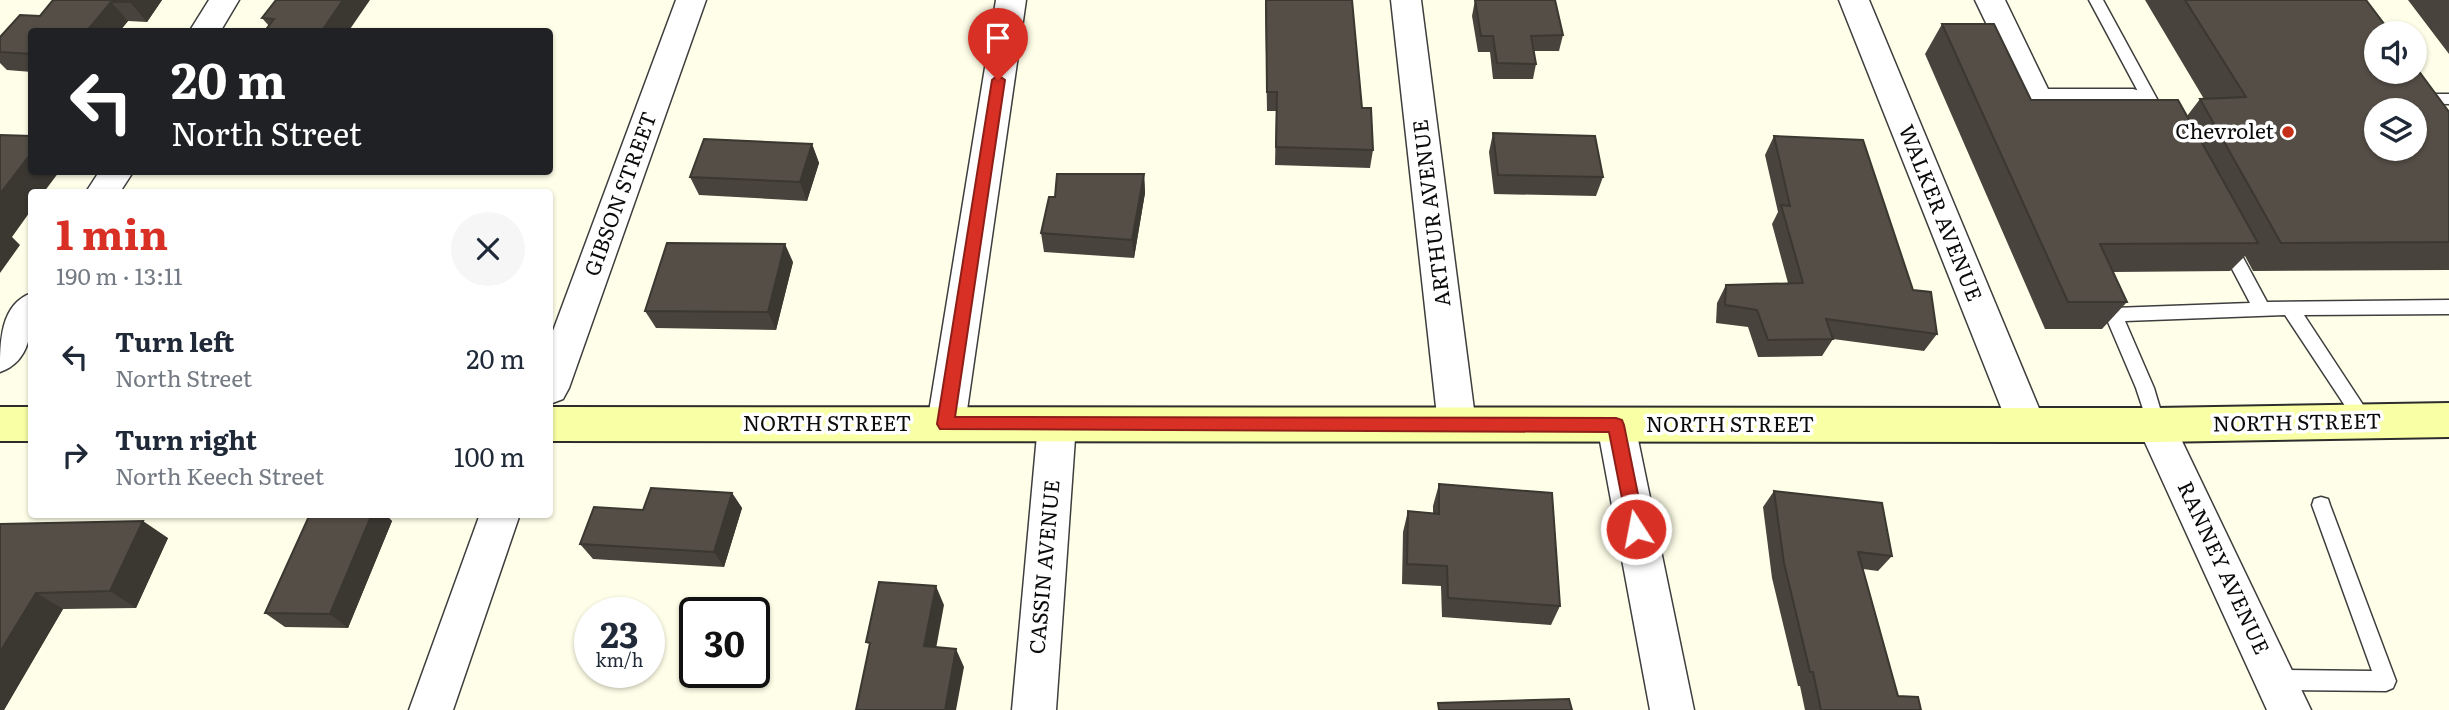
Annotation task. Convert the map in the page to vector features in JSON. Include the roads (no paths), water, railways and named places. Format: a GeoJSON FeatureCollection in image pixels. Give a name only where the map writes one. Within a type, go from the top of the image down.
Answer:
{"type":"FeatureCollection","features":[{"type":"Feature","properties":{"kind":"street"},"geometry":{"type":"LineString","coordinates":[[206,28],[224,0]]}},
{"type":"Feature","properties":{"kind":"street","name":"GIBSON STREET"},"geometry":{"type":"LineString","coordinates":[[553,380],[691,0]]}},
{"type":"Feature","properties":{"kind":"street"},"geometry":{"type":"LineString","coordinates":[[946,424],[1011,0]]}},
{"type":"Feature","properties":{"kind":"street","name":"ARTHUR AVENUE"},"geometry":{"type":"LineString","coordinates":[[1406,0],[1458,425]]}},
{"type":"Feature","properties":{"kind":"street","name":"WALKER AVENUE"},"geometry":{"type":"LineString","coordinates":[[1854,0],[2027,425]]}},
{"type":"Feature","properties":{"kind":"street"},"geometry":{"type":"LineString","coordinates":[[1990,0],[2038,100],[2150,100]]}},
{"type":"Feature","properties":{"kind":"street"},"geometry":{"type":"LineString","coordinates":[[0,357],[28,313]]}},
{"type":"Feature","properties":{"kind":"street","name":"NORTH STREET"},"geometry":{"type":"LineString","coordinates":[[553,424],[2156,425],[2449,421]]}},
{"type":"Feature","properties":{"kind":"street"},"geometry":{"type":"LineString","coordinates":[[0,424],[28,424]]}},
{"type":"Feature","properties":{"kind":"street","name":"CASSIN AVENUE"},"geometry":{"type":"LineString","coordinates":[[1034,710],[1057,424]]}},
{"type":"Feature","properties":{"kind":"street"},"geometry":{"type":"LineString","coordinates":[[1616,425],[1672,710]]}},
{"type":"Feature","properties":{"kind":"street","name":"RANNEY AVENUE"},"geometry":{"type":"LineString","coordinates":[[2156,425],[2282,695]]}},
{"type":"Feature","properties":{"kind":"street"},"geometry":{"type":"LineString","coordinates":[[431,710],[499,518]]}},
{"type":"Feature","properties":{"kind":"lane"},"geometry":{"type":"LineString","coordinates":[[2096,0],[2168,135]]}},
{"type":"Feature","properties":{"kind":"lane"},"geometry":{"type":"LineString","coordinates":[[2429,118],[2413,95],[2449,99]]}},
{"type":"Feature","properties":{"kind":"lane"},"geometry":{"type":"LineString","coordinates":[[2218,228],[2262,309]]}},
{"type":"Feature","properties":{"kind":"lane"},"geometry":{"type":"LineString","coordinates":[[2156,425],[2145,388],[2114,315],[2290,308],[2449,307]]}},
{"type":"Feature","properties":{"kind":"lane"},"geometry":{"type":"LineString","coordinates":[[2290,308],[2365,422]]}},
{"type":"Feature","properties":{"kind":"lane"},"geometry":{"type":"LineString","coordinates":[[2282,695],[2386,681],[2321,505]]}},
{"type":"Feature","properties":{"kind":"place","name":"Chevrolet"},"geometry":{"type":"Point","coordinates":[2288,132]}}]}
